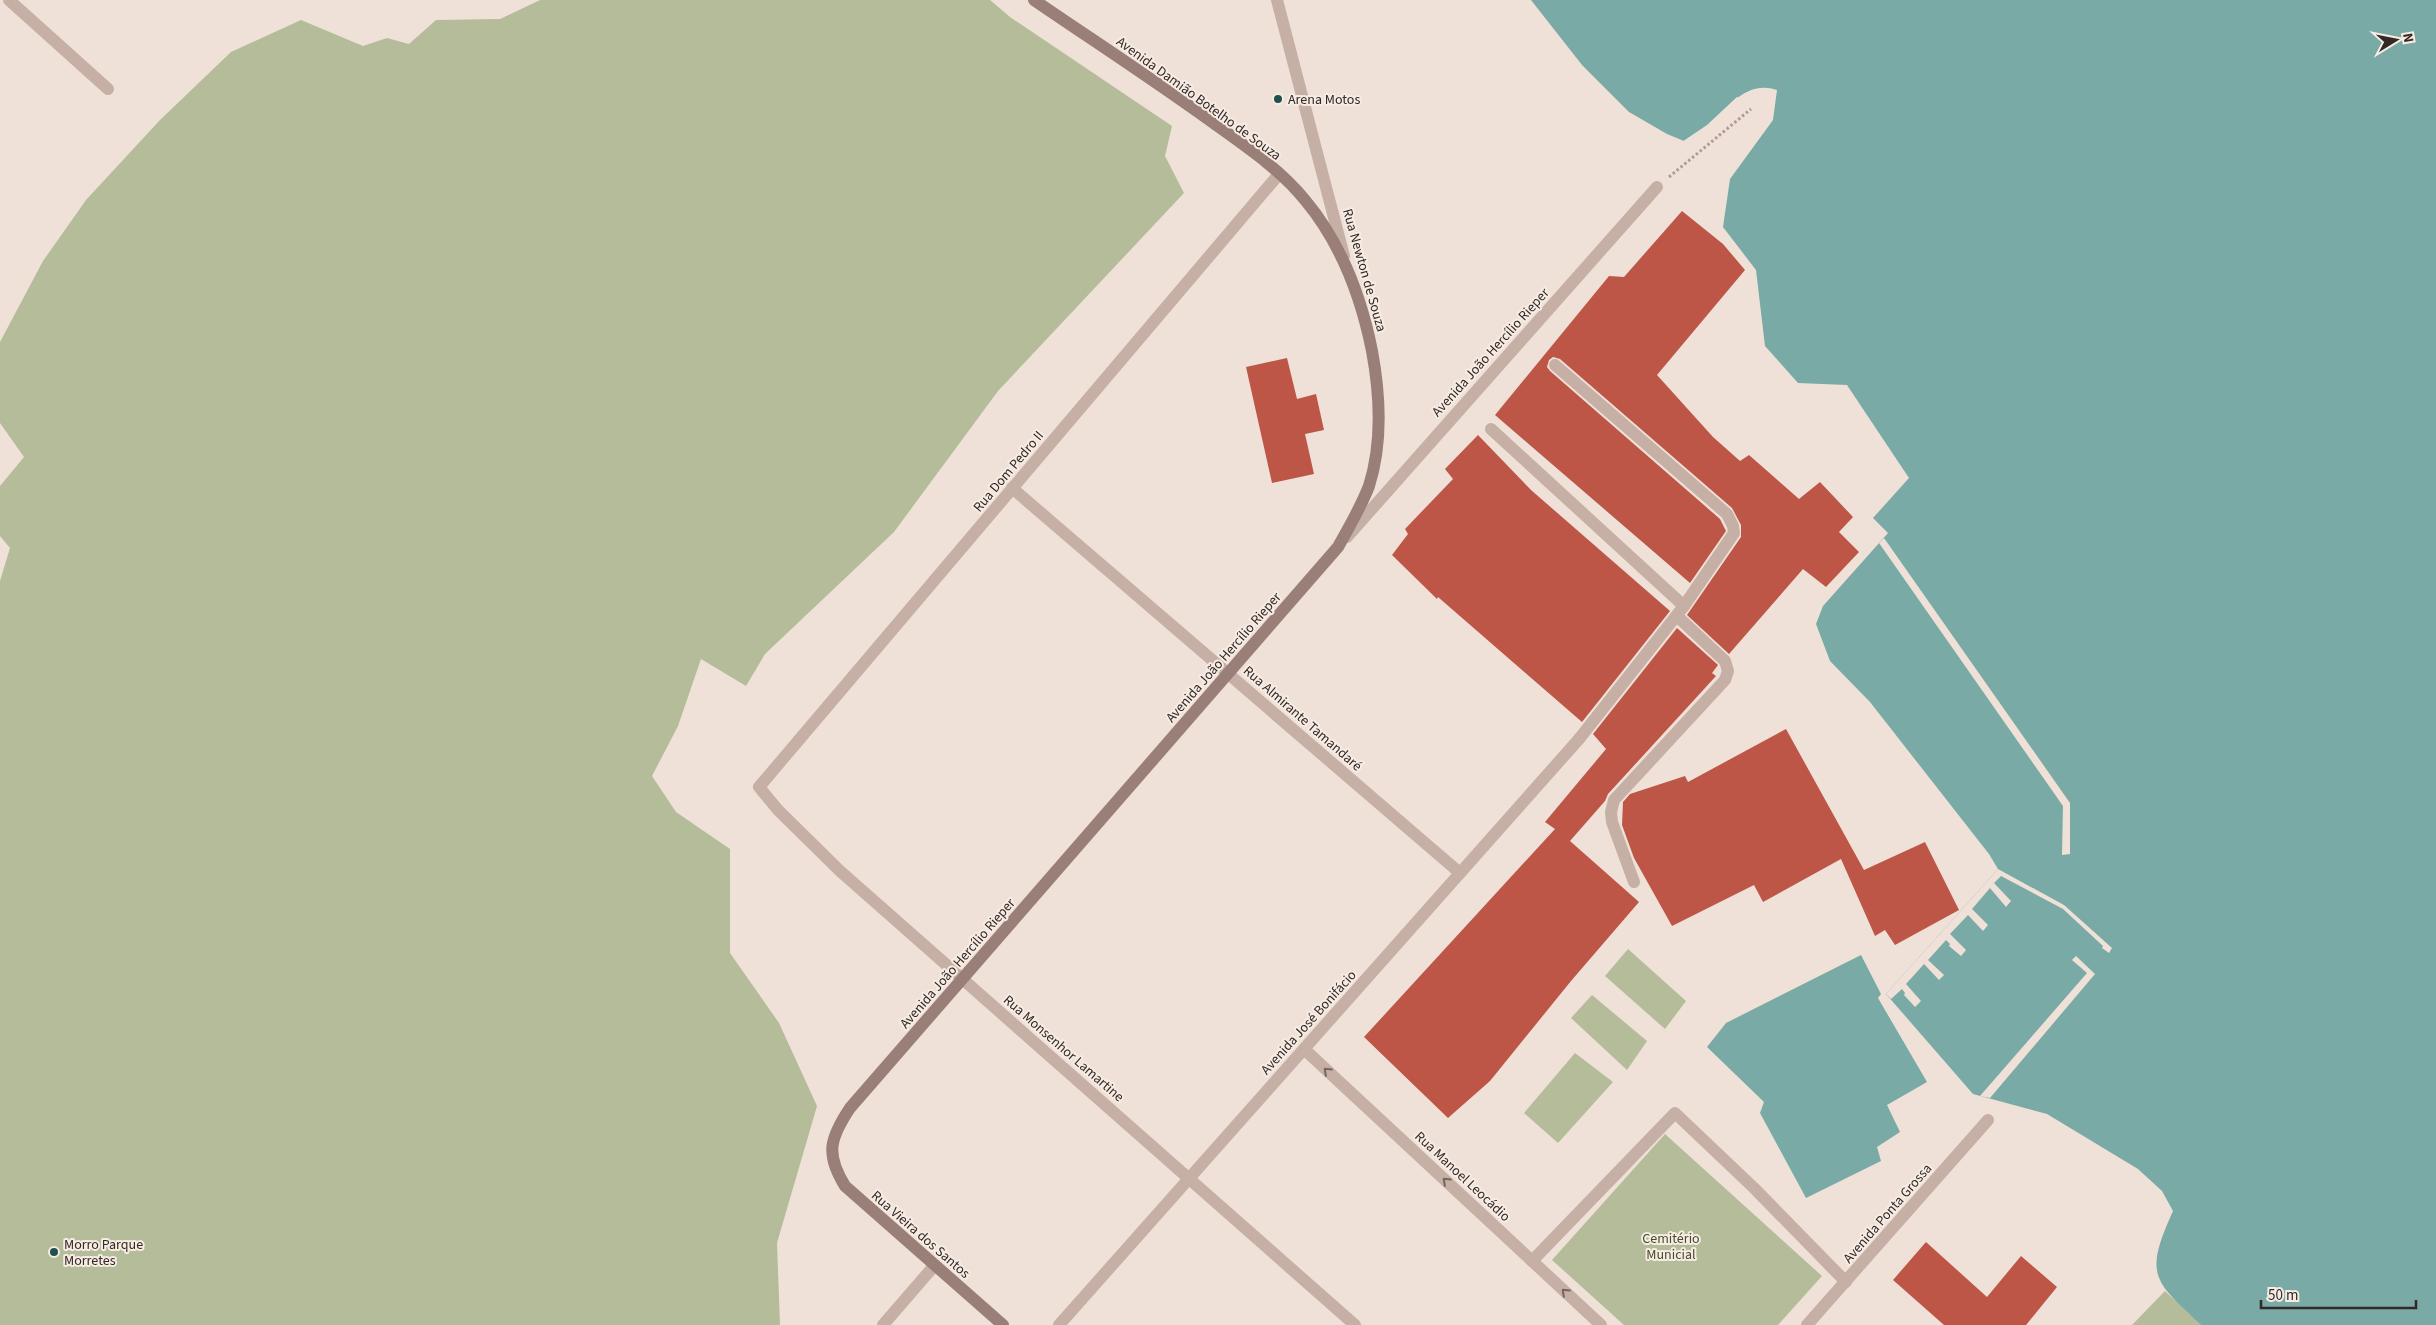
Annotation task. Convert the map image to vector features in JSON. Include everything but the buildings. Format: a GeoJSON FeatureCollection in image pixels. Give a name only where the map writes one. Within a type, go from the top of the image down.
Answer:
{"type":"FeatureCollection","features":[{"type":"Feature","properties":{"kind":"main road","name":"Avenida Damião Botelho de Souza"},"geometry":{"type":"LineString","coordinates":[[1034,0],[1196,110],[1279,174],[1305,199],[1346,263]]}},
{"type":"Feature","properties":{"kind":"main road","name":"Rua Newton de Souza"},"geometry":{"type":"LineString","coordinates":[[1338,546],[1356,515],[1369,485],[1379,424],[1379,402],[1370,344],[1346,263]]}},
{"type":"Feature","properties":{"kind":"main road","name":"Avenida João Hercílio Rieper"},"geometry":{"type":"LineString","coordinates":[[832,1158],[831,1144],[837,1127],[850,1108],[1338,546]]}},
{"type":"Feature","properties":{"kind":"main road","name":"Rua Vieira dos Santos"},"geometry":{"type":"LineString","coordinates":[[832,1158],[837,1173],[845,1186],[1002,1325]]}},
{"type":"Feature","properties":{"kind":"street"},"geometry":{"type":"LineString","coordinates":[[9,0],[108,89]]}},
{"type":"Feature","properties":{"kind":"street","name":"Rua Newton de Souza"},"geometry":{"type":"LineString","coordinates":[[1277,0],[1346,263]]}},
{"type":"Feature","properties":{"kind":"street","name":"Rua Dom Pedro II"},"geometry":{"type":"LineString","coordinates":[[759,787],[1279,174]]}},
{"type":"Feature","properties":{"kind":"street","name":"Avenida João Hercílio Rieper"},"geometry":{"type":"LineString","coordinates":[[1338,546],[1657,187]]}},
{"type":"Feature","properties":{"kind":"street","name":"Avenida José Bonifácio"},"geometry":{"type":"LineString","coordinates":[[1059,1325],[1579,739],[1680,611],[1734,533],[1727,514],[1555,364]]}},
{"type":"Feature","properties":{"kind":"street"},"geometry":{"type":"LineString","coordinates":[[1491,429],[1680,611],[1725,661],[1728,671],[1725,680],[1614,800],[1611,812],[1612,822],[1634,882]]}},
{"type":"Feature","properties":{"kind":"street","name":"Rua Almirante Tamandaré"},"geometry":{"type":"LineString","coordinates":[[1012,488],[1460,873]]}},
{"type":"Feature","properties":{"kind":"street","name":"Rua Monsenhor Lamartine"},"geometry":{"type":"LineString","coordinates":[[759,787],[814,846],[1355,1325]]}},
{"type":"Feature","properties":{"kind":"street","name":"Rua Manoel Leocádio"},"geometry":{"type":"LineString","coordinates":[[1304,1049],[1601,1325]]}},
{"type":"Feature","properties":{"kind":"street"},"geometry":{"type":"LineString","coordinates":[[1532,1261],[1675,1113],[1754,1188],[1846,1282]]}},
{"type":"Feature","properties":{"kind":"street","name":"Avenida Ponta Grossa"},"geometry":{"type":"LineString","coordinates":[[1812,1323],[1988,1120]]}},
{"type":"Feature","properties":{"kind":"street"},"geometry":{"type":"LineString","coordinates":[[883,1325],[934,1266]]}},
{"type":"Feature","properties":{"kind":"path"},"geometry":{"type":"LineString","coordinates":[[1657,187],[1752,108]]}},
{"type":"Feature","properties":{"kind":"green space"},"geometry":{"type":"Polygon","coordinates":[[[540,0],[990,0],[1010,17],[1172,126],[1165,156],[1184,193],[998,391],[894,532],[765,654],[746,686],[701,659],[678,726],[652,776],[676,812],[730,849],[730,953],[779,1023],[817,1106],[777,1243],[780,1325],[0,1325],[0,581],[10,548],[0,536],[0,486],[24,457],[0,423],[0,342],[43,261],[86,200],[160,120],[231,52],[301,20],[363,46],[387,38],[409,44],[436,20],[500,19],[540,0]]]}},
{"type":"Feature","properties":{"kind":"green space"},"geometry":{"type":"Polygon","coordinates":[[[1628,949],[1686,1001],[1665,1029],[1605,976],[1628,949]]]}},
{"type":"Feature","properties":{"kind":"green space"},"geometry":{"type":"Polygon","coordinates":[[[1592,995],[1647,1041],[1627,1070],[1571,1018],[1592,995]]]}},
{"type":"Feature","properties":{"kind":"green space"},"geometry":{"type":"Polygon","coordinates":[[[1575,1053],[1613,1082],[1558,1143],[1524,1113],[1575,1053]]]}},
{"type":"Feature","properties":{"kind":"green space","name":"Cemitério Municial"},"geometry":{"type":"Polygon","coordinates":[[[1665,1134],[1822,1276],[1778,1325],[1624,1325],[1552,1260],[1665,1134]]]}},
{"type":"Feature","properties":{"kind":"green space"},"geometry":{"type":"Polygon","coordinates":[[[2165,1291],[2201,1325],[2132,1325],[2165,1291]]]}},
{"type":"Feature","properties":{"kind":"water"},"geometry":{"type":"Polygon","coordinates":[[[1531,0],[2436,0],[2436,1325],[2201,1325],[2172,1297],[2163,1286],[2158,1275],[2156,1263],[2158,1249],[2173,1211],[2162,1191],[2138,1169],[2047,1114],[1973,1094],[1886,994],[1998,869],[1989,854],[1870,702],[1830,661],[1816,624],[1823,606],[1888,533],[1873,518],[1909,478],[1847,385],[1798,383],[1765,346],[1756,270],[1723,227],[1730,179],[1773,120],[1777,90],[1766,88],[1747,92],[1731,103],[1708,125],[1684,141],[1667,134],[1629,112],[1582,65],[1531,0]]]}},
{"type":"Feature","properties":{"kind":"water"},"geometry":{"type":"Polygon","coordinates":[[[1861,955],[1881,994],[1878,998],[1927,1082],[1887,1105],[1900,1132],[1877,1147],[1881,1161],[1806,1198],[1760,1113],[1764,1102],[1707,1047],[1726,1023],[1861,955]]]}},
{"type":"Feature","properties":{"kind":"pier"},"geometry":{"type":"Polygon","coordinates":[[[1737,97],[1741,98],[1709,127],[1686,143],[1682,142],[1707,125],[1737,97]]]}},
{"type":"Feature","properties":{"kind":"pier"},"geometry":{"type":"Polygon","coordinates":[[[1884,538],[2070,803],[2070,854],[2062,855],[2063,806],[1879,543],[1884,538]]]}},
{"type":"Feature","properties":{"kind":"pier"},"geometry":{"type":"Polygon","coordinates":[[[1998,869],[2064,905],[2112,948],[2109,953],[2063,909],[2001,876],[1994,883],[2011,901],[2006,907],[1990,888],[1972,909],[1988,925],[1983,931],[1968,915],[1950,934],[1966,950],[1961,956],[1949,946],[1950,944],[1946,940],[1928,960],[1944,975],[1939,980],[1924,964],[1906,984],[1921,1001],[1915,1007],[1904,995],[1905,993],[1902,989],[1891,999],[1886,994],[1998,869]]]}},
{"type":"Feature","properties":{"kind":"pier"},"geometry":{"type":"Polygon","coordinates":[[[2076,956],[2095,974],[1990,1098],[1980,1096],[2087,973],[2072,960],[2076,956]]]}},
{"type":"Feature","properties":{"kind":"place","name":"Arena Motos"},"geometry":{"type":"Point","coordinates":[1278,99]}},
{"type":"Feature","properties":{"kind":"place","name":"Morro Parque Morretes"},"geometry":{"type":"Point","coordinates":[54,1252]}}]}
